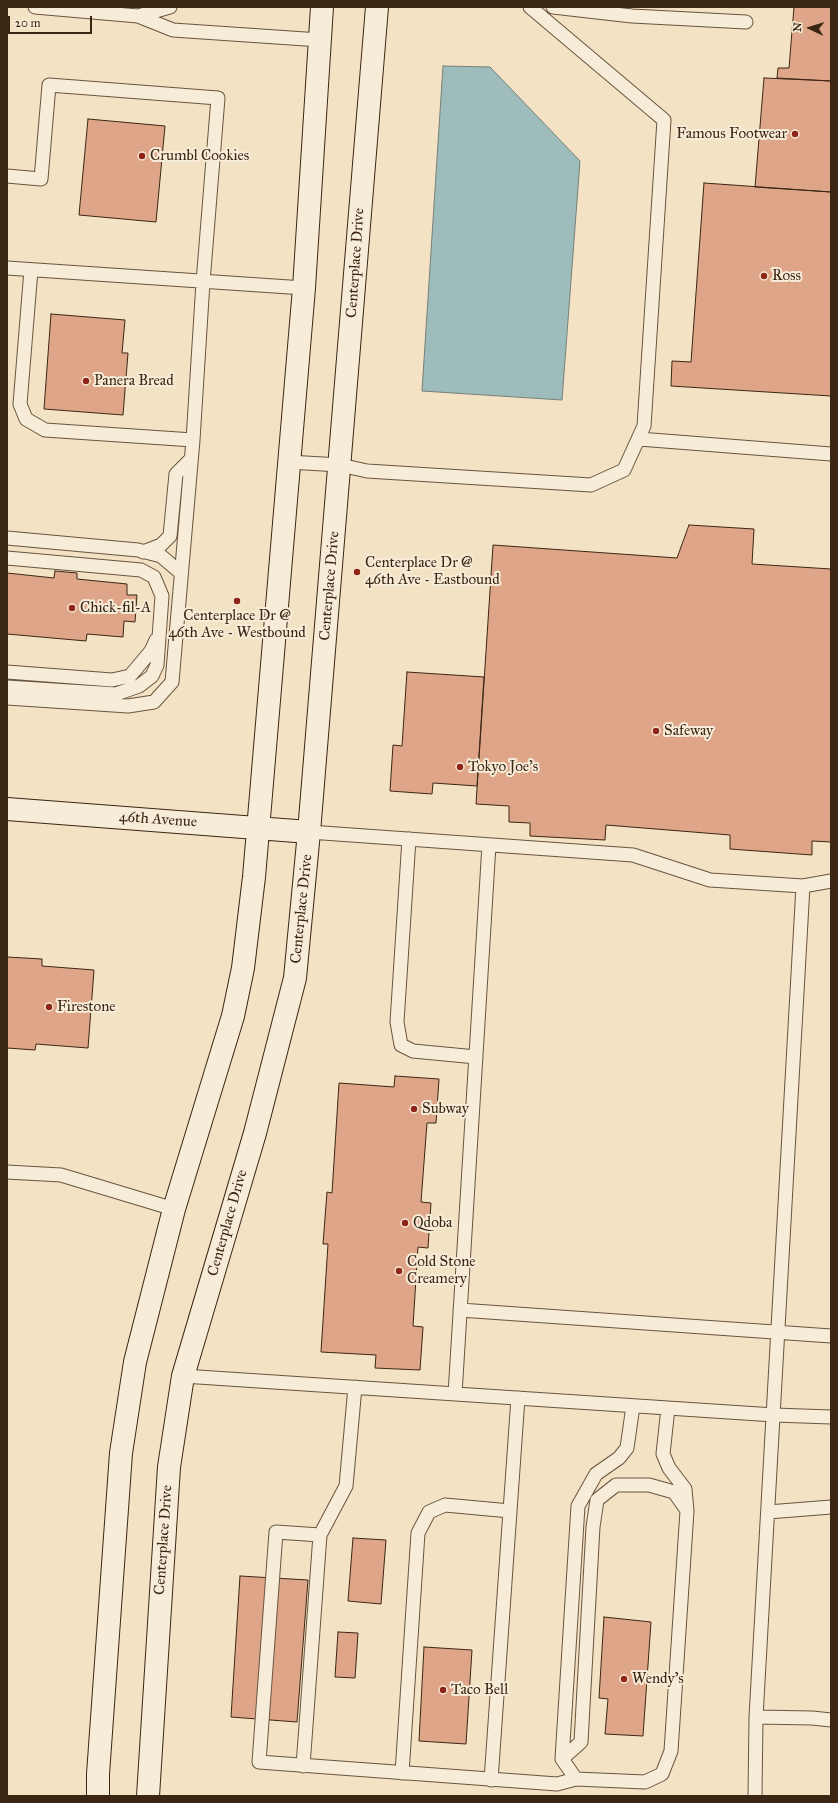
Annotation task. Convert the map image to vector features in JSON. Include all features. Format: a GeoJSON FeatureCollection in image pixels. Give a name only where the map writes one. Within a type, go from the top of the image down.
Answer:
{"type":"FeatureCollection","features":[{"type":"Feature","properties":{"kind":"street"},"geometry":{"type":"LineString","coordinates":[[98,1796],[98,1774],[121,1453],[135,1362],[174,1209],[233,1016],[243,968],[260,828],[288,462],[304,288],[322,7]]}},
{"type":"Feature","properties":{"kind":"street","name":"Centerplace Drive"},"geometry":{"type":"LineString","coordinates":[[148,1796],[169,1467],[183,1376],[255,1133],[295,978],[340,465],[377,7]]}},
{"type":"Feature","properties":{"kind":"street","name":"46th Avenue"},"geometry":{"type":"LineString","coordinates":[[7,809],[309,832]]}},
{"type":"Feature","properties":{"kind":"lane"},"geometry":{"type":"LineString","coordinates":[[36,7],[124,11],[173,30],[320,40]]}},
{"type":"Feature","properties":{"kind":"lane"},"geometry":{"type":"LineString","coordinates":[[138,16],[170,7]]}},
{"type":"Feature","properties":{"kind":"lane"},"geometry":{"type":"LineString","coordinates":[[288,462],[340,465],[367,471],[591,485],[624,470],[644,426],[664,120],[530,7]]}},
{"type":"Feature","properties":{"kind":"lane"},"geometry":{"type":"LineString","coordinates":[[553,7],[632,16],[746,22]]}},
{"type":"Feature","properties":{"kind":"lane"},"geometry":{"type":"LineString","coordinates":[[7,176],[41,179],[49,85],[218,98],[203,282],[193,440],[172,682],[154,702],[128,706],[7,698]]}},
{"type":"Feature","properties":{"kind":"lane"},"geometry":{"type":"LineString","coordinates":[[7,268],[304,288]]}},
{"type":"Feature","properties":{"kind":"lane"},"geometry":{"type":"LineString","coordinates":[[31,270],[20,404],[26,420],[45,430],[193,440]]}},
{"type":"Feature","properties":{"kind":"lane"},"geometry":{"type":"LineString","coordinates":[[639,439],[831,454]]}},
{"type":"Feature","properties":{"kind":"lane"},"geometry":{"type":"LineString","coordinates":[[143,552],[161,545],[170,536],[176,474],[191,459]]}},
{"type":"Feature","properties":{"kind":"lane"},"geometry":{"type":"LineString","coordinates":[[7,538],[143,552],[161,556],[182,573]]}},
{"type":"Feature","properties":{"kind":"lane"},"geometry":{"type":"LineString","coordinates":[[7,558],[141,570],[154,577],[162,596],[157,665],[152,676],[139,686],[116,694],[7,687]]}},
{"type":"Feature","properties":{"kind":"lane"},"geometry":{"type":"LineString","coordinates":[[7,672],[112,680],[130,676],[151,651],[159,635]]}},
{"type":"Feature","properties":{"kind":"lane"},"geometry":{"type":"LineString","coordinates":[[309,832],[633,855],[710,880],[803,886],[831,881]]}},
{"type":"Feature","properties":{"kind":"lane"},"geometry":{"type":"LineString","coordinates":[[409,839],[397,1022],[401,1045],[412,1051],[476,1056]]}},
{"type":"Feature","properties":{"kind":"lane"},"geometry":{"type":"LineString","coordinates":[[455,1394],[489,844]]}},
{"type":"Feature","properties":{"kind":"lane"},"geometry":{"type":"LineString","coordinates":[[755,1796],[756,1717],[779,1332],[803,886]]}},
{"type":"Feature","properties":{"kind":"lane"},"geometry":{"type":"LineString","coordinates":[[7,1172],[61,1175],[174,1209]]}},
{"type":"Feature","properties":{"kind":"lane"},"geometry":{"type":"LineString","coordinates":[[460,1310],[831,1336]]}},
{"type":"Feature","properties":{"kind":"lane"},"geometry":{"type":"LineString","coordinates":[[183,1376],[774,1415],[831,1417]]}},
{"type":"Feature","properties":{"kind":"lane"},"geometry":{"type":"LineString","coordinates":[[303,1766],[320,1534],[346,1486],[355,1387]]}},
{"type":"Feature","properties":{"kind":"lane"},"geometry":{"type":"LineString","coordinates":[[491,1780],[518,1398]]}},
{"type":"Feature","properties":{"kind":"lane"},"geometry":{"type":"LineString","coordinates":[[576,1779],[562,1759],[578,1506],[596,1474],[619,1458],[627,1448],[633,1406]]}},
{"type":"Feature","properties":{"kind":"lane"},"geometry":{"type":"LineString","coordinates":[[320,1534],[276,1532],[259,1762],[557,1784],[576,1779],[645,1782],[662,1774],[671,1751],[686,1511],[685,1489],[669,1468],[663,1454],[668,1408]]}},
{"type":"Feature","properties":{"kind":"lane"},"geometry":{"type":"LineString","coordinates":[[562,1759],[581,1742],[593,1527],[597,1500],[616,1485],[649,1484],[674,1492],[686,1511]]}},
{"type":"Feature","properties":{"kind":"lane"},"geometry":{"type":"LineString","coordinates":[[402,1773],[418,1533],[428,1512],[445,1505],[510,1511]]}},
{"type":"Feature","properties":{"kind":"lane"},"geometry":{"type":"LineString","coordinates":[[768,1512],[831,1507]]}},
{"type":"Feature","properties":{"kind":"lane"},"geometry":{"type":"LineString","coordinates":[[756,1717],[812,1718],[831,1720]]}},
{"type":"Feature","properties":{"kind":"water"},"geometry":{"type":"Polygon","coordinates":[[[443,66],[490,67],[580,161],[562,400],[422,391],[443,66]]]}},
{"type":"Feature","properties":{"kind":"building"},"geometry":{"type":"Polygon","coordinates":[[[794,7],[831,7],[831,81],[777,78],[778,68],[789,68],[794,7]]]}},
{"type":"Feature","properties":{"kind":"building","name":"Famous Footwear"},"geometry":{"type":"Polygon","coordinates":[[[764,78],[831,81],[831,192],[755,187],[764,78]]]}},
{"type":"Feature","properties":{"kind":"building"},"geometry":{"type":"Polygon","coordinates":[[[88,119],[165,126],[156,222],[79,215],[88,119]]]}},
{"type":"Feature","properties":{"kind":"building","name":"Ross"},"geometry":{"type":"Polygon","coordinates":[[[704,183],[831,192],[831,396],[671,386],[672,361],[691,362],[704,183]]]}},
{"type":"Feature","properties":{"kind":"building","name":"Panera Bread"},"geometry":{"type":"Polygon","coordinates":[[[51,314],[125,320],[122,353],[128,353],[123,415],[44,409],[51,314]]]}},
{"type":"Feature","properties":{"kind":"building","name":"Safeway"},"geometry":{"type":"Polygon","coordinates":[[[689,525],[754,529],[752,564],[831,569],[831,842],[812,841],[812,855],[730,849],[730,835],[606,825],[605,840],[530,836],[530,823],[509,822],[509,806],[476,804],[493,545],[677,558],[689,525]]]}},
{"type":"Feature","properties":{"kind":"building","name":"Chick-fil-A"},"geometry":{"type":"Polygon","coordinates":[[[55,571],[77,573],[77,579],[127,584],[127,595],[137,595],[135,622],[124,621],[123,637],[87,634],[86,641],[7,634],[7,573],[54,578],[55,571]]]}},
{"type":"Feature","properties":{"kind":"building"},"geometry":{"type":"Polygon","coordinates":[[[407,672],[484,677],[477,786],[433,783],[432,794],[390,791],[393,745],[402,746],[407,672]]]}},
{"type":"Feature","properties":{"kind":"building","name":"Firestone"},"geometry":{"type":"Polygon","coordinates":[[[7,957],[42,959],[42,966],[94,970],[88,1048],[36,1044],[35,1050],[7,1048],[7,957]]]}},
{"type":"Feature","properties":{"kind":"building"},"geometry":{"type":"Polygon","coordinates":[[[395,1076],[439,1079],[436,1123],[427,1123],[421,1202],[431,1203],[428,1248],[418,1247],[413,1326],[423,1327],[420,1370],[375,1368],[376,1355],[321,1352],[328,1244],[323,1244],[327,1192],[332,1193],[339,1083],[394,1087],[395,1076]]]}},
{"type":"Feature","properties":{"kind":"building"},"geometry":{"type":"Polygon","coordinates":[[[353,1538],[386,1540],[381,1604],[348,1601],[353,1538]]]}},
{"type":"Feature","properties":{"kind":"building"},"geometry":{"type":"Polygon","coordinates":[[[240,1576],[308,1580],[297,1722],[231,1717],[240,1576]]]}},
{"type":"Feature","properties":{"kind":"building"},"geometry":{"type":"Polygon","coordinates":[[[604,1617],[651,1622],[643,1736],[605,1734],[608,1699],[599,1698],[604,1617]]]}},
{"type":"Feature","properties":{"kind":"building"},"geometry":{"type":"Polygon","coordinates":[[[338,1632],[358,1633],[355,1678],[335,1677],[338,1632]]]}},
{"type":"Feature","properties":{"kind":"building"},"geometry":{"type":"Polygon","coordinates":[[[424,1647],[472,1650],[466,1744],[419,1741],[424,1647]]]}},
{"type":"Feature","properties":{"kind":"place","name":"Famous Footwear"},"geometry":{"type":"Point","coordinates":[795,134]}},
{"type":"Feature","properties":{"kind":"place","name":"Crumbl Cookies"},"geometry":{"type":"Point","coordinates":[142,156]}},
{"type":"Feature","properties":{"kind":"place","name":"Ross"},"geometry":{"type":"Point","coordinates":[764,276]}},
{"type":"Feature","properties":{"kind":"place","name":"Panera Bread"},"geometry":{"type":"Point","coordinates":[86,381]}},
{"type":"Feature","properties":{"kind":"place","name":"Centerplace Dr @ 46th Ave - Eastbound"},"geometry":{"type":"Point","coordinates":[357,572]}},
{"type":"Feature","properties":{"kind":"place","name":"Centerplace Dr @ 46th Ave - Westbound"},"geometry":{"type":"Point","coordinates":[237,601]}},
{"type":"Feature","properties":{"kind":"place","name":"Chick-fil-A"},"geometry":{"type":"Point","coordinates":[72,608]}},
{"type":"Feature","properties":{"kind":"place","name":"Safeway"},"geometry":{"type":"Point","coordinates":[656,731]}},
{"type":"Feature","properties":{"kind":"place","name":"Tokyo Joe's"},"geometry":{"type":"Point","coordinates":[460,767]}},
{"type":"Feature","properties":{"kind":"place","name":"Firestone"},"geometry":{"type":"Point","coordinates":[49,1007]}},
{"type":"Feature","properties":{"kind":"place","name":"Subway"},"geometry":{"type":"Point","coordinates":[414,1109]}},
{"type":"Feature","properties":{"kind":"place","name":"Qdoba"},"geometry":{"type":"Point","coordinates":[405,1223]}},
{"type":"Feature","properties":{"kind":"place","name":"Cold Stone Creamery"},"geometry":{"type":"Point","coordinates":[399,1271]}},
{"type":"Feature","properties":{"kind":"place","name":"Wendy's"},"geometry":{"type":"Point","coordinates":[624,1679]}},
{"type":"Feature","properties":{"kind":"place","name":"Taco Bell"},"geometry":{"type":"Point","coordinates":[443,1690]}}]}
